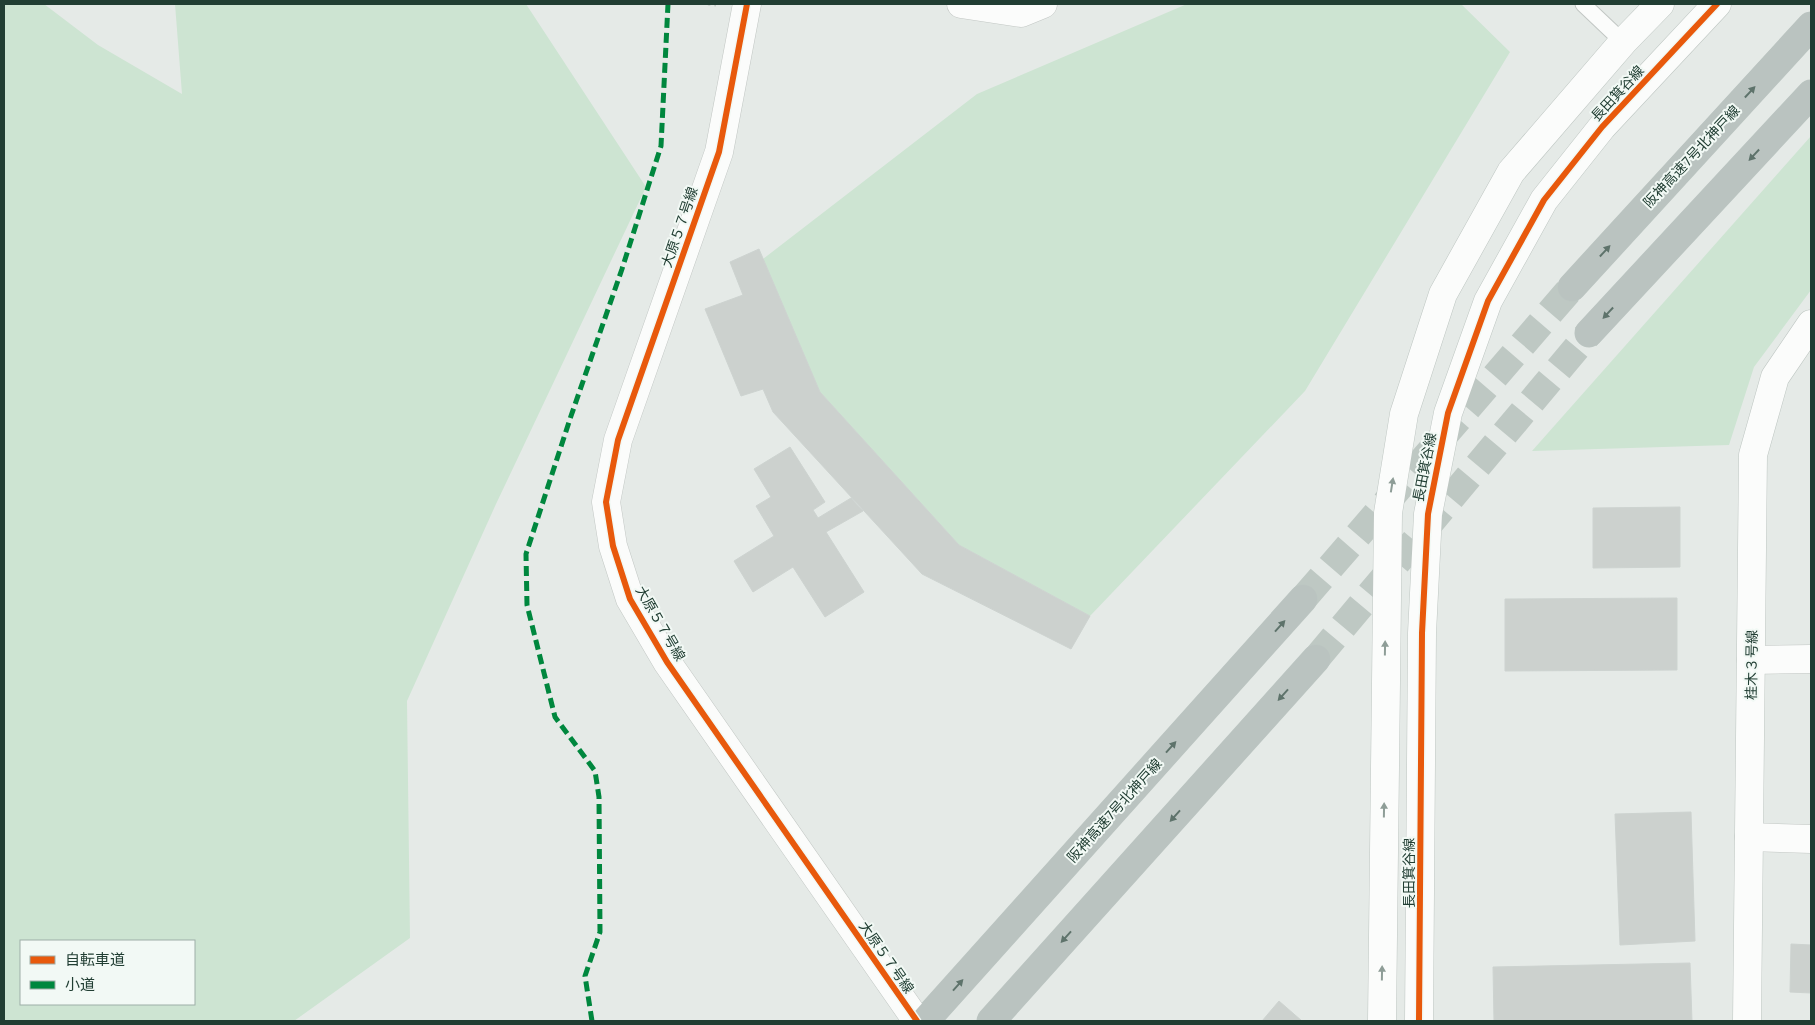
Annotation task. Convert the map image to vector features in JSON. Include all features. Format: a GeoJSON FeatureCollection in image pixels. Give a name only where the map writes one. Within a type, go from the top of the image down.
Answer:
{"type":"FeatureCollection","features":[{"type":"Feature","properties":{"kind":"highway","name":"阪神高速7号北神戸線"},"geometry":{"type":"LineString","coordinates":[[1572,286],[1811,26]]}},
{"type":"Feature","properties":{"kind":"highway"},"geometry":{"type":"LineString","coordinates":[[1589,333],[1811,94]]}},
{"type":"Feature","properties":{"kind":"highway","name":"阪神高速7号北神戸線"},"geometry":{"type":"LineString","coordinates":[[925,1021],[1304,599]]}},
{"type":"Feature","properties":{"kind":"highway"},"geometry":{"type":"LineString","coordinates":[[991,1021],[1316,659]]}},
{"type":"Feature","properties":{"kind":"street","name":"大原５７号線"},"geometry":{"type":"LineString","coordinates":[[747,4],[719,152],[618,440],[606,502],[613,546],[630,599],[667,662],[917,1021]]}},
{"type":"Feature","properties":{"kind":"street"},"geometry":{"type":"LineString","coordinates":[[961,4],[1021,13],[1043,4]]}},
{"type":"Feature","properties":{"kind":"street","name":"長田箕谷線"},"geometry":{"type":"LineString","coordinates":[[1382,1021],[1388,512],[1404,414],[1443,294],[1511,172],[1623,42],[1660,4]]}},
{"type":"Feature","properties":{"kind":"street","name":"長田箕谷線"},"geometry":{"type":"LineString","coordinates":[[1419,1021],[1422,633],[1428,514],[1448,413],[1488,302],[1544,200],[1602,127],[1717,4]]}},
{"type":"Feature","properties":{"kind":"street","name":"桂木３号線"},"geometry":{"type":"LineString","coordinates":[[1747,1021],[1752,455],[1775,377],[1811,324]]}},
{"type":"Feature","properties":{"kind":"street"},"geometry":{"type":"LineString","coordinates":[[1751,660],[1811,659]]}},
{"type":"Feature","properties":{"kind":"street"},"geometry":{"type":"LineString","coordinates":[[1749,837],[1811,839]]}},
{"type":"Feature","properties":{"kind":"lane"},"geometry":{"type":"LineString","coordinates":[[1583,4],[1623,42]]}},
{"type":"Feature","properties":{"kind":"green space"},"geometry":{"type":"Polygon","coordinates":[[[4,4],[44,4],[98,45],[182,94],[175,4],[526,4],[646,187],[496,504],[407,701],[410,938],[294,1021],[4,1021],[4,4]]]}},
{"type":"Feature","properties":{"kind":"green space"},"geometry":{"type":"Polygon","coordinates":[[[1187,4],[1461,4],[1510,52],[1305,391],[1090,616],[959,545],[820,392],[763,259],[977,94],[1187,4]]]}},
{"type":"Feature","properties":{"kind":"green space"},"geometry":{"type":"Polygon","coordinates":[[[1811,136],[1811,290],[1754,367],[1729,445],[1532,451],[1811,136]]]}},
{"type":"Feature","properties":{"kind":"building"},"geometry":{"type":"Polygon","coordinates":[[[759,249],[820,392],[959,545],[1090,616],[1071,649],[922,574],[773,412],[763,389],[741,396],[705,309],[743,295],[730,262],[759,249]]]}},
{"type":"Feature","properties":{"kind":"building"},"geometry":{"type":"Polygon","coordinates":[[[790,447],[825,502],[813,510],[818,518],[851,498],[863,511],[826,532],[864,592],[825,617],[793,567],[753,592],[734,561],[774,536],[756,506],[771,497],[754,469],[790,447]]]}},
{"type":"Feature","properties":{"kind":"building"},"geometry":{"type":"Polygon","coordinates":[[[1680,507],[1680,567],[1593,568],[1593,508],[1680,507]]]}},
{"type":"Feature","properties":{"kind":"building"},"geometry":{"type":"Polygon","coordinates":[[[1677,598],[1677,670],[1505,671],[1505,599],[1677,598]]]}},
{"type":"Feature","properties":{"kind":"building"},"geometry":{"type":"Polygon","coordinates":[[[1691,812],[1695,941],[1620,945],[1615,814],[1691,812]]]}},
{"type":"Feature","properties":{"kind":"building"},"geometry":{"type":"Polygon","coordinates":[[[1791,944],[1811,945],[1811,993],[1790,992],[1791,944]]]}},
{"type":"Feature","properties":{"kind":"building"},"geometry":{"type":"Polygon","coordinates":[[[1690,963],[1692,1021],[1494,1021],[1493,967],[1690,963]]]}},
{"type":"Feature","properties":{"kind":"building"},"geometry":{"type":"Polygon","coordinates":[[[1279,1001],[1302,1021],[1262,1021],[1279,1001]]]}},
{"type":"Feature","properties":{"kind":"tunnel"},"geometry":{"type":"LineString","coordinates":[[1303,599],[1572,287]]}},
{"type":"Feature","properties":{"kind":"tunnel"},"geometry":{"type":"LineString","coordinates":[[1316,659],[1589,333]]}},
{"type":"Feature","properties":{"kind":"marked path"},"geometry":{"type":"LineString","coordinates":[[592,1021],[585,976],[600,932],[599,797],[595,771],[555,717],[527,605],[526,554],[622,269],[661,146],[668,4]]}},
{"type":"Feature","properties":{"kind":"cycle path"},"geometry":{"type":"LineString","coordinates":[[747,4],[719,152],[618,440],[606,502],[613,546],[630,599],[667,662],[917,1021]]}},
{"type":"Feature","properties":{"kind":"cycle path"},"geometry":{"type":"LineString","coordinates":[[1419,1021],[1422,633],[1428,514],[1448,413],[1488,301],[1544,200],[1602,127],[1717,4]]}}]}
